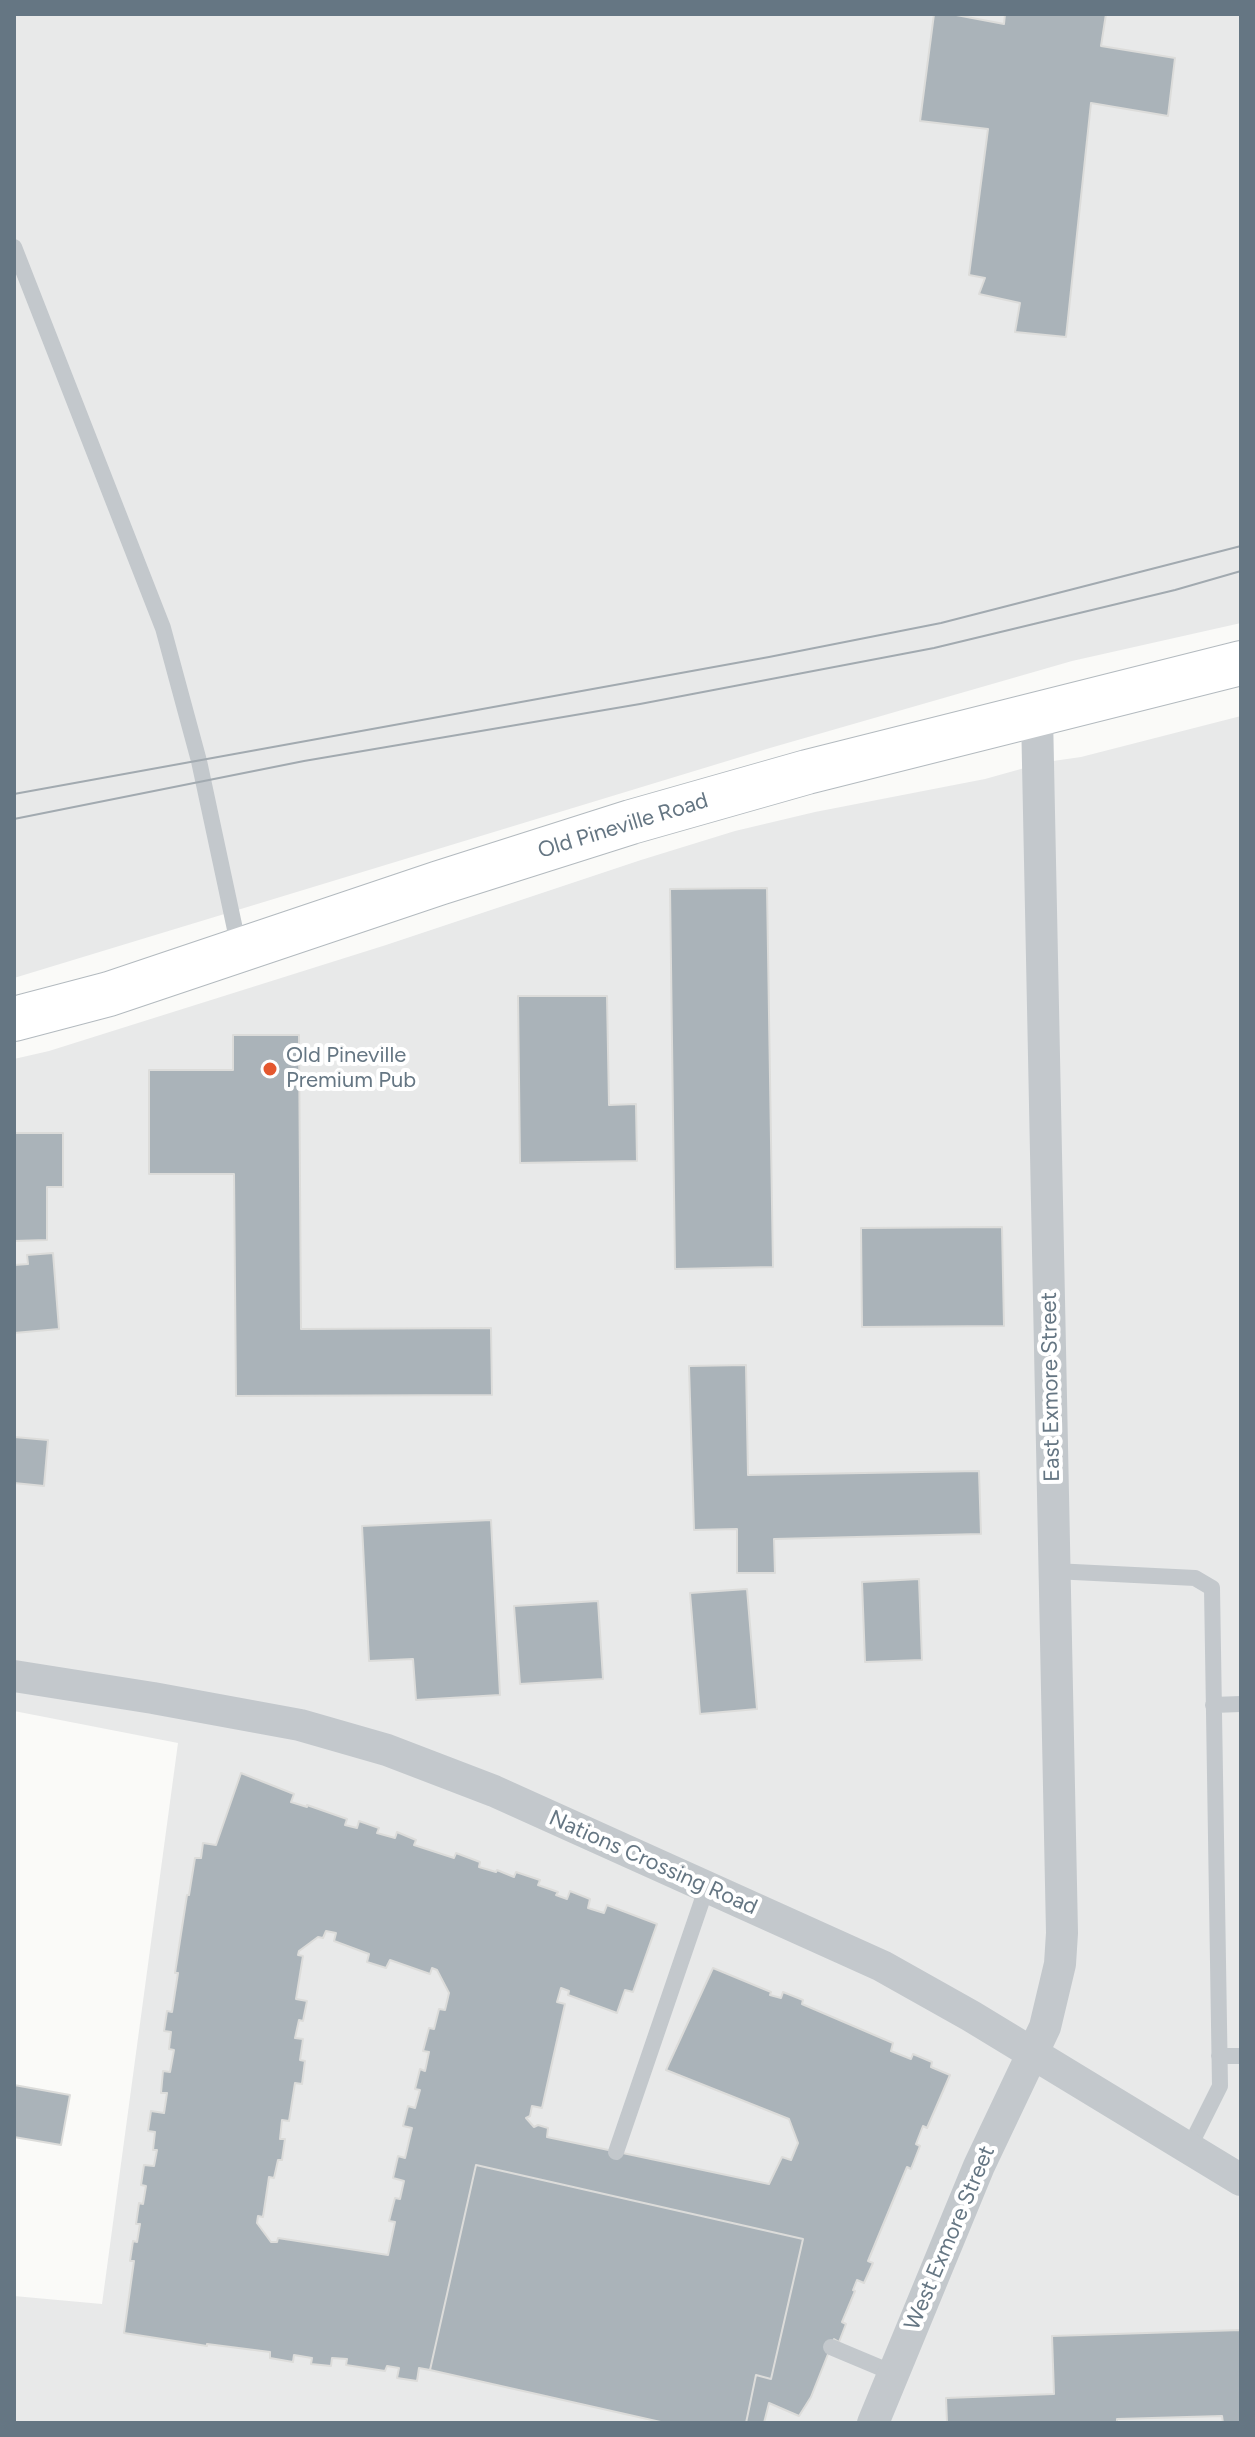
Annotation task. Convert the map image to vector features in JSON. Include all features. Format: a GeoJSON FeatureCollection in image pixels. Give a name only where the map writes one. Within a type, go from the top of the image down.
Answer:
{"type":"FeatureCollection","features":[{"type":"Feature","properties":{"kind":"street","name":"Old Pineville Road"},"geometry":{"type":"LineString","coordinates":[[14,1019],[109,994],[631,822],[807,772],[1241,663]]}},
{"type":"Feature","properties":{"kind":"street","name":"East Exmore Street"},"geometry":{"type":"LineString","coordinates":[[1033,2055],[1054,1994],[1062,1933],[1037,715]]}},
{"type":"Feature","properties":{"kind":"street","name":"Nations Crossing Road"},"geometry":{"type":"LineString","coordinates":[[14,1676],[300,1725],[387,1750],[494,1791],[882,1966],[1241,2180]]}},
{"type":"Feature","properties":{"kind":"street","name":"West Exmore Street"},"geometry":{"type":"LineString","coordinates":[[873,2423],[979,2166],[1033,2055]]}},
{"type":"Feature","properties":{"kind":"lane"},"geometry":{"type":"LineString","coordinates":[[14,247],[163,628],[199,761],[240,949]]}},
{"type":"Feature","properties":{"kind":"lane"},"geometry":{"type":"LineString","coordinates":[[1054,1571],[1195,1578],[1212,1588],[1220,2086],[1189,2148]]}},
{"type":"Feature","properties":{"kind":"lane"},"geometry":{"type":"LineString","coordinates":[[1213,1705],[1241,1704]]}},
{"type":"Feature","properties":{"kind":"lane"},"geometry":{"type":"LineString","coordinates":[[616,2152],[707,1886]]}},
{"type":"Feature","properties":{"kind":"lane"},"geometry":{"type":"LineString","coordinates":[[1219,2056],[1241,2056]]}},
{"type":"Feature","properties":{"kind":"lane"},"geometry":{"type":"LineString","coordinates":[[831,2347],[893,2373]]}},
{"type":"Feature","properties":{"kind":"shaded area"},"geometry":{"type":"Polygon","coordinates":[[[14,14],[1241,14],[1241,623],[1072,661],[770,748],[14,978],[14,14]]]}},
{"type":"Feature","properties":{"kind":"shaded area"},"geometry":{"type":"Polygon","coordinates":[[[1241,716],[1241,2423],[14,2423],[14,2296],[102,2304],[178,1743],[14,1711],[14,1059],[49,1051],[386,945],[735,831],[985,779],[1241,716]]]}},
{"type":"Feature","properties":{"kind":"building"},"geometry":{"type":"Polygon","coordinates":[[[934,14],[951,14],[1004,24],[1005,14],[1106,14],[1101,46],[1175,58],[1168,116],[1091,103],[1066,337],[1015,332],[1020,303],[979,294],[985,278],[969,275],[988,129],[920,121],[934,14]]]}},
{"type":"Feature","properties":{"kind":"building"},"geometry":{"type":"Polygon","coordinates":[[[767,888],[773,1267],[675,1269],[670,889],[767,888]]]}},
{"type":"Feature","properties":{"kind":"building"},"geometry":{"type":"Polygon","coordinates":[[[518,996],[607,996],[609,1105],[636,1104],[637,1161],[520,1163],[518,996]]]}},
{"type":"Feature","properties":{"kind":"building"},"geometry":{"type":"Polygon","coordinates":[[[233,1035],[299,1035],[301,1329],[491,1328],[492,1395],[236,1396],[234,1174],[149,1174],[149,1070],[233,1070],[233,1035]]]}},
{"type":"Feature","properties":{"kind":"building"},"geometry":{"type":"Polygon","coordinates":[[[14,1133],[63,1133],[63,1187],[47,1187],[47,1240],[14,1241],[14,1133]]]}},
{"type":"Feature","properties":{"kind":"building"},"geometry":{"type":"Polygon","coordinates":[[[1002,1227],[1004,1326],[862,1327],[861,1228],[1002,1227]]]}},
{"type":"Feature","properties":{"kind":"building"},"geometry":{"type":"Polygon","coordinates":[[[53,1253],[59,1329],[14,1333],[14,1265],[28,1264],[27,1255],[53,1253]]]}},
{"type":"Feature","properties":{"kind":"building"},"geometry":{"type":"Polygon","coordinates":[[[746,1365],[748,1475],[979,1471],[981,1534],[774,1539],[775,1573],[737,1573],[737,1529],[694,1530],[689,1366],[746,1365]]]}},
{"type":"Feature","properties":{"kind":"building"},"geometry":{"type":"Polygon","coordinates":[[[14,1437],[48,1440],[44,1486],[14,1483],[14,1437]]]}},
{"type":"Feature","properties":{"kind":"building"},"geometry":{"type":"Polygon","coordinates":[[[491,1520],[500,1695],[416,1700],[413,1659],[369,1661],[362,1526],[491,1520]]]}},
{"type":"Feature","properties":{"kind":"building"},"geometry":{"type":"Polygon","coordinates":[[[919,1579],[922,1660],[865,1662],[862,1582],[919,1579]]]}},
{"type":"Feature","properties":{"kind":"building"},"geometry":{"type":"Polygon","coordinates":[[[747,1589],[757,1709],[700,1714],[690,1593],[747,1589]]]}},
{"type":"Feature","properties":{"kind":"building"},"geometry":{"type":"Polygon","coordinates":[[[598,1601],[603,1679],[520,1684],[514,1606],[598,1601]]]}},
{"type":"Feature","properties":{"kind":"building"},"geometry":{"type":"Polygon","coordinates":[[[241,1773],[294,1794],[291,1802],[347,1819],[345,1825],[357,1828],[359,1821],[379,1828],[377,1833],[395,1838],[397,1832],[416,1840],[414,1845],[454,1858],[456,1853],[480,1862],[479,1867],[514,1877],[516,1872],[540,1880],[538,1885],[567,1899],[570,1891],[590,1899],[588,1908],[604,1913],[607,1905],[657,1924],[633,1992],[625,1990],[617,2013],[568,1995],[569,1991],[561,1988],[557,2002],[565,2004],[542,2108],[532,2106],[530,2116],[526,2118],[534,2127],[548,2128],[547,2137],[769,2184],[782,2157],[791,2160],[798,2143],[789,2119],[666,2070],[713,1968],[771,1992],[770,1995],[781,1998],[783,1992],[803,2000],[802,2004],[893,2043],[891,2051],[911,2059],[913,2054],[932,2062],[931,2067],[950,2075],[927,2128],[923,2126],[916,2144],[920,2146],[911,2169],[907,2167],[868,2261],[873,2263],[864,2283],[857,2280],[842,2322],[846,2324],[839,2342],[834,2339],[811,2397],[799,2416],[769,2403],[764,2423],[746,2423],[756,2375],[771,2379],[803,2239],[476,2165],[430,2370],[419,2368],[417,2381],[397,2378],[399,2368],[387,2366],[385,2371],[346,2365],[347,2359],[332,2358],[331,2366],[311,2364],[312,2358],[294,2355],[293,2362],[270,2358],[270,2352],[124,2333],[134,2261],[130,2261],[140,2224],[136,2224],[139,2203],[143,2204],[146,2186],[141,2185],[144,2165],[154,2166],[157,2150],[153,2150],[155,2132],[148,2131],[151,2111],[164,2113],[167,2093],[161,2093],[163,2071],[170,2072],[174,2050],[169,2049],[171,2032],[164,2031],[167,2011],[172,2012],[187,1895],[195,1858],[201,1858],[203,1843],[216,1845],[241,1773]],[[326,1931],[323,1938],[318,1937],[299,1951],[298,1955],[303,1956],[296,1999],[307,2001],[295,2038],[303,2039],[300,2060],[305,2061],[302,2084],[295,2083],[289,2121],[282,2120],[280,2139],[285,2139],[282,2160],[278,2160],[274,2178],[269,2177],[263,2217],[258,2216],[257,2223],[271,2242],[277,2242],[278,2238],[388,2255],[395,2222],[389,2221],[395,2198],[400,2199],[404,2181],[393,2178],[398,2156],[405,2158],[412,2128],[403,2126],[408,2106],[415,2108],[420,2090],[415,2089],[420,2069],[425,2071],[429,2052],[423,2051],[429,2028],[434,2029],[439,2009],[445,2010],[449,1993],[437,1970],[432,1968],[430,1974],[390,1960],[386,1968],[367,1962],[369,1954],[334,1941],[336,1933],[326,1931]]]}},
{"type":"Feature","properties":{"kind":"building"},"geometry":{"type":"Polygon","coordinates":[[[14,2085],[70,2095],[61,2145],[14,2137],[14,2085]]]}},
{"type":"Feature","properties":{"kind":"building"},"geometry":{"type":"Polygon","coordinates":[[[476,2165],[803,2239],[771,2379],[756,2375],[746,2423],[665,2423],[430,2370],[476,2165]]]}},
{"type":"Feature","properties":{"kind":"building"},"geometry":{"type":"Polygon","coordinates":[[[1241,2330],[1241,2423],[1223,2423],[1222,2416],[1117,2419],[1117,2423],[947,2423],[946,2398],[1054,2394],[1052,2336],[1241,2330]]]}},
{"type":"Feature","properties":{"kind":"tram line"},"geometry":{"type":"LineString","coordinates":[[14,794],[941,623],[1241,546]]}},
{"type":"Feature","properties":{"kind":"tram line"},"geometry":{"type":"LineString","coordinates":[[14,819],[304,761],[640,704],[934,648],[1241,571]]}},
{"type":"Feature","properties":{"kind":"place","name":"Old Pineville Premium Pub"},"geometry":{"type":"Point","coordinates":[270,1069]}}]}
